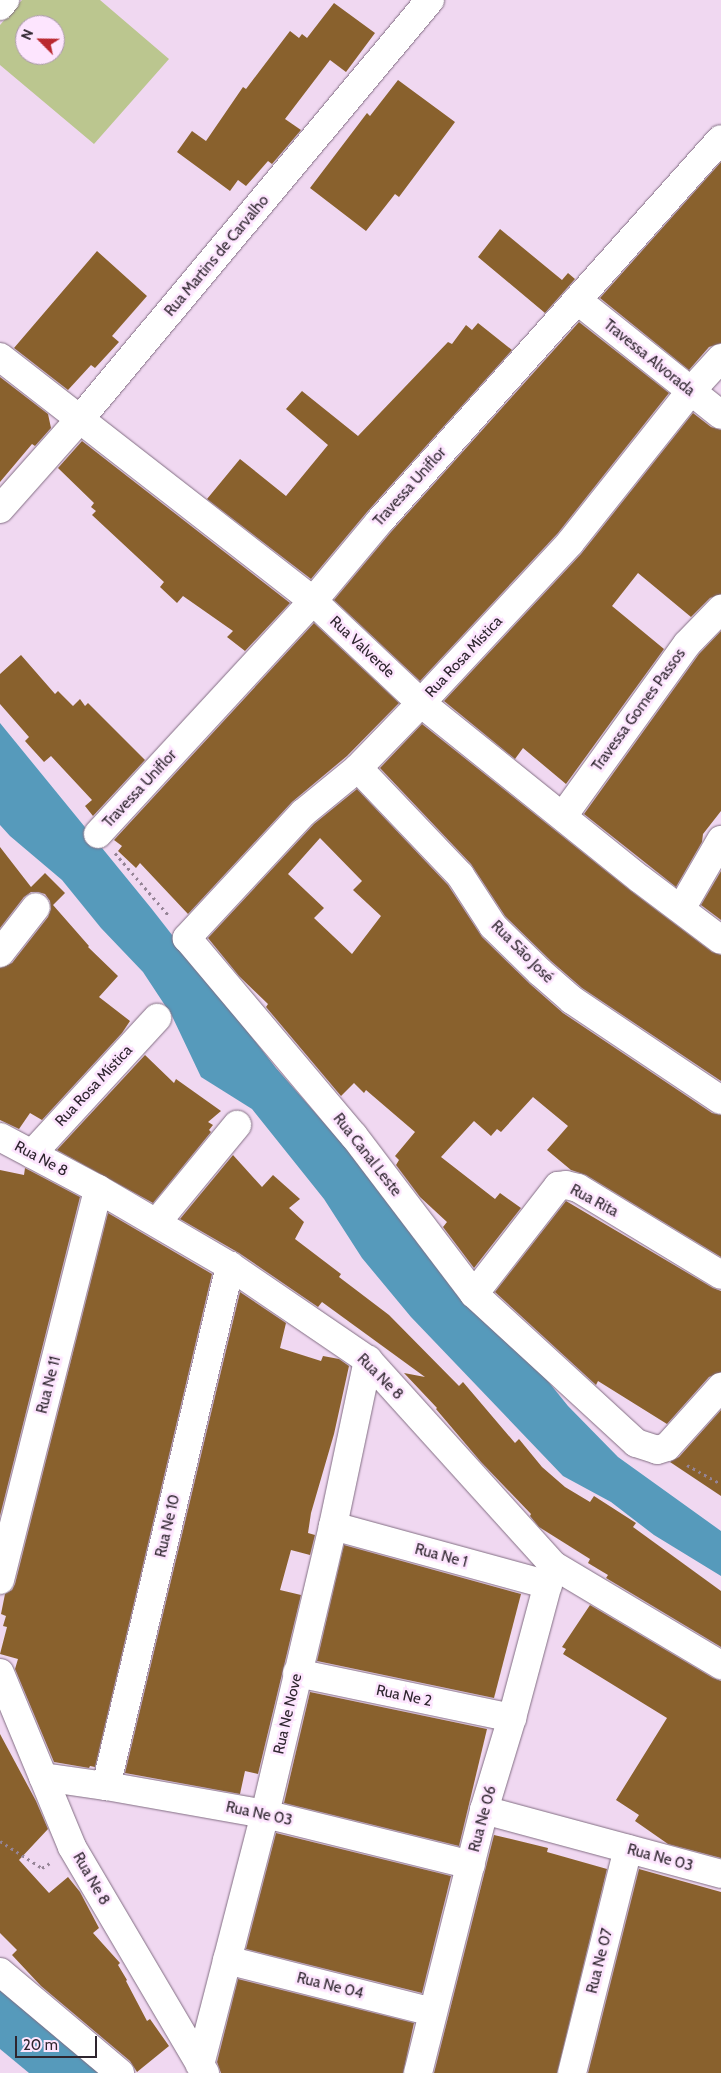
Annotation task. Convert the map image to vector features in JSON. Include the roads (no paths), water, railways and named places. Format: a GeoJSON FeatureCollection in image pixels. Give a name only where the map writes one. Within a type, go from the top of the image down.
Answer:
{"type":"FeatureCollection","features":[{"type":"Feature","properties":{"kind":"street"},"geometry":{"type":"LineString","coordinates":[[0,6],[5,0]]}},
{"type":"Feature","properties":{"kind":"street","name":"Rua Martins de Carvalho"},"geometry":{"type":"LineString","coordinates":[[0,509],[80,419],[430,0]]}},
{"type":"Feature","properties":{"kind":"street","name":"Travessa Uniflor"},"geometry":{"type":"LineString","coordinates":[[98,834],[313,601],[379,522],[721,139]]}},
{"type":"Feature","properties":{"kind":"street","name":"Travessa Alvorada"},"geometry":{"type":"LineString","coordinates":[[577,300],[721,415]]}},
{"type":"Feature","properties":{"kind":"street","name":"Rua Valverde"},"geometry":{"type":"LineString","coordinates":[[0,357],[313,601],[421,703],[640,879],[721,940]]}},
{"type":"Feature","properties":{"kind":"street","name":"Rua Rosa Mística"},"geometry":{"type":"LineString","coordinates":[[188,938],[303,813],[358,768],[570,544],[690,392],[721,358]]}},
{"type":"Feature","properties":{"kind":"street","name":"Travessa Gomes Passos"},"geometry":{"type":"LineString","coordinates":[[563,816],[687,644],[721,609]]}},
{"type":"Feature","properties":{"kind":"street","name":"Rua São José"},"geometry":{"type":"LineString","coordinates":[[358,768],[460,875],[492,926],[540,972],[572,1000],[721,1100]]}},
{"type":"Feature","properties":{"kind":"street"},"geometry":{"type":"LineString","coordinates":[[681,909],[721,840]]}},
{"type":"Feature","properties":{"kind":"street"},"geometry":{"type":"LineString","coordinates":[[5,936],[36,907]]}},
{"type":"Feature","properties":{"kind":"street","name":"Rua Canal Leste"},"geometry":{"type":"LineString","coordinates":[[188,938],[354,1136],[474,1294],[636,1443],[657,1450],[667,1447],[676,1440],[721,1388]]}},
{"type":"Feature","properties":{"kind":"street","name":"Rua Rosa Mística"},"geometry":{"type":"LineString","coordinates":[[32,1154],[157,1018]]}},
{"type":"Feature","properties":{"kind":"street"},"geometry":{"type":"LineString","coordinates":[[157,1222],[238,1126]]}},
{"type":"Feature","properties":{"kind":"street","name":"Rua Ne 8"},"geometry":{"type":"LineString","coordinates":[[0,1137],[157,1222],[230,1266],[368,1360],[551,1575],[721,1665]]}},
{"type":"Feature","properties":{"kind":"street","name":"Rua Rita"},"geometry":{"type":"LineString","coordinates":[[474,1294],[558,1186],[566,1185],[578,1188],[721,1275]]}},
{"type":"Feature","properties":{"kind":"street","name":"Rua Ne 11"},"geometry":{"type":"LineString","coordinates":[[0,1580],[98,1189]]}},
{"type":"Feature","properties":{"kind":"street","name":"Rua Ne 10"},"geometry":{"type":"LineString","coordinates":[[106,1786],[230,1266]]}},
{"type":"Feature","properties":{"kind":"street","name":"Rua Ne Nove"},"geometry":{"type":"LineString","coordinates":[[203,2069],[227,1960],[265,1814],[333,1526],[368,1360]]}},
{"type":"Feature","properties":{"kind":"street","name":"Rua Ne 1"},"geometry":{"type":"LineString","coordinates":[[333,1526],[551,1575]]}},
{"type":"Feature","properties":{"kind":"street","name":"Rua Ne 06"},"geometry":{"type":"LineString","coordinates":[[418,2073],[484,1810],[512,1718],[551,1575]]}},
{"type":"Feature","properties":{"kind":"street","name":"Rua Ne 2"},"geometry":{"type":"LineString","coordinates":[[297,1673],[512,1718]]}},
{"type":"Feature","properties":{"kind":"street","name":"Rua Ne 8"},"geometry":{"type":"LineString","coordinates":[[0,1674],[72,1847],[203,2069]]}},
{"type":"Feature","properties":{"kind":"street","name":"Rua Ne 03"},"geometry":{"type":"LineString","coordinates":[[44,1777],[265,1814],[471,1865]]}},
{"type":"Feature","properties":{"kind":"street","name":"Rua Ne 03"},"geometry":{"type":"LineString","coordinates":[[484,1810],[721,1874]]}},
{"type":"Feature","properties":{"kind":"street","name":"Rua Ne 07"},"geometry":{"type":"LineString","coordinates":[[572,2073],[628,1849]]}},
{"type":"Feature","properties":{"kind":"street","name":"Rua Ne 04"},"geometry":{"type":"LineString","coordinates":[[227,1960],[433,2012]]}},
{"type":"Feature","properties":{"kind":"street"},"geometry":{"type":"LineString","coordinates":[[0,1972],[120,2073]]}},
{"type":"Feature","properties":{"kind":"water"},"geometry":{"type":"Polygon","coordinates":[[[0,723],[151,908],[276,1068],[522,1349],[568,1406],[618,1457],[721,1531],[721,1576],[654,1535],[611,1502],[563,1476],[411,1317],[362,1258],[324,1199],[252,1109],[201,1077],[172,1016],[143,972],[101,928],[62,880],[10,836],[0,825],[0,723]]]}},
{"type":"Feature","properties":{"kind":"water"},"geometry":{"type":"Polygon","coordinates":[[[0,1989],[100,2073],[29,2073],[0,2049],[0,1989]]]}}]}
